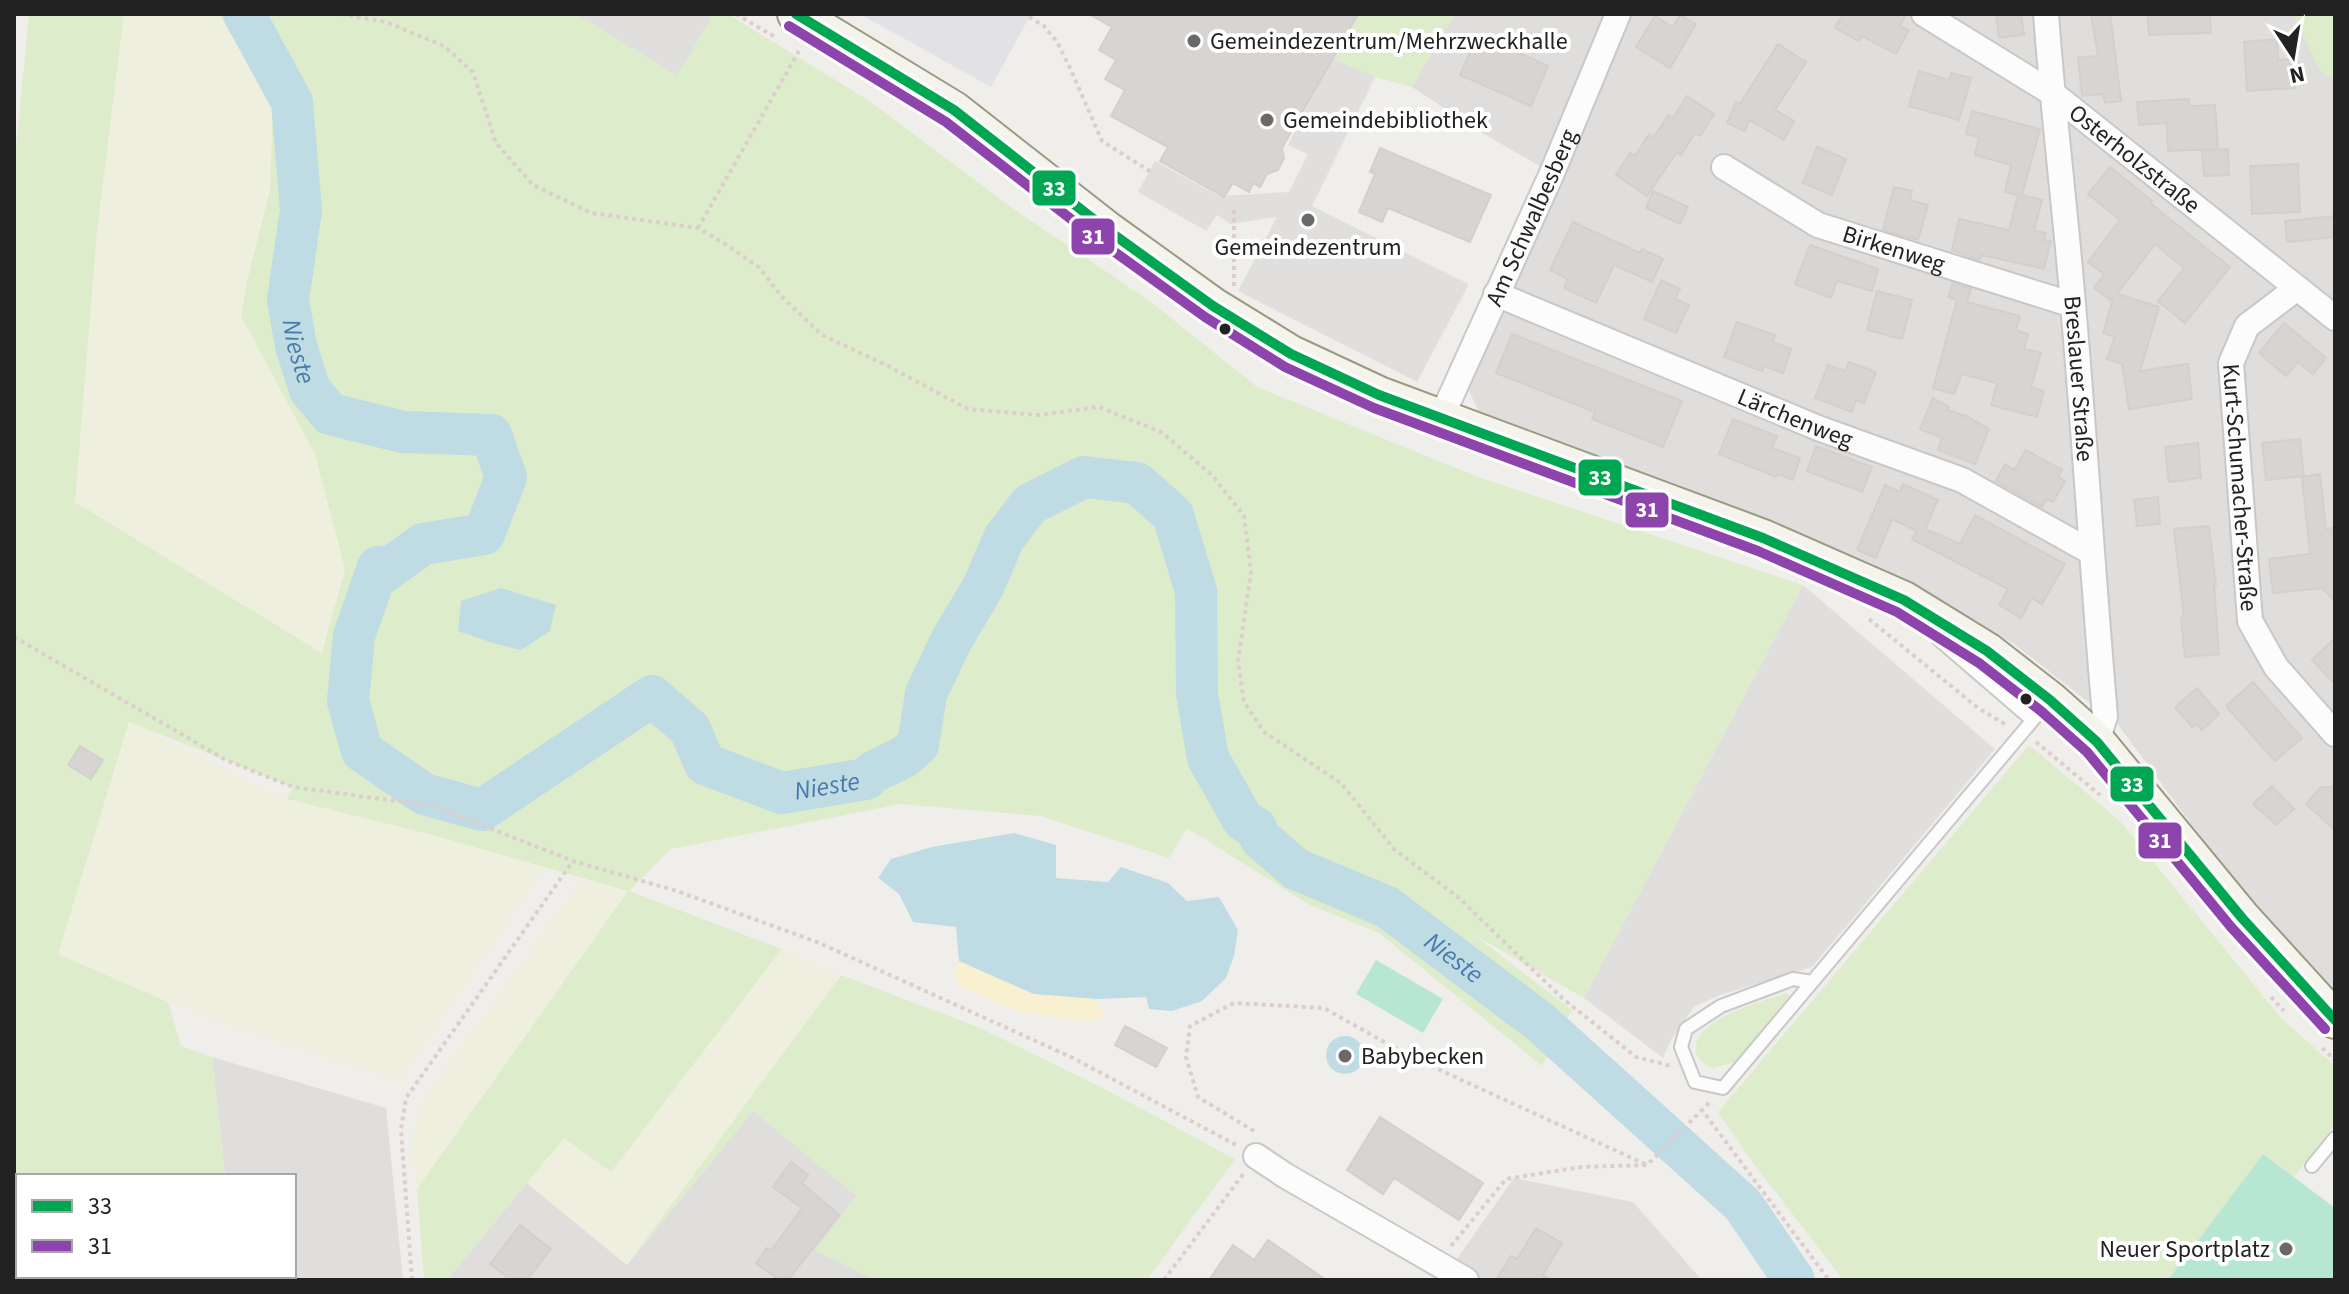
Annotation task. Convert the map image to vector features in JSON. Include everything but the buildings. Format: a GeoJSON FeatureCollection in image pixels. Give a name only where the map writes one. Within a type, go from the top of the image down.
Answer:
{"type":"FeatureCollection","features":[{"type":"Feature","properties":{"kind":"street","name":"Am Schwalbesberg"},"geometry":{"type":"LineString","coordinates":[[1441,418],[1552,173],[1618,14]]}},
{"type":"Feature","properties":{"kind":"street","name":"Osterholzstraße"},"geometry":{"type":"LineString","coordinates":[[1924,14],[2052,93],[2335,318]]}},
{"type":"Feature","properties":{"kind":"street","name":"Breslauer Straße"},"geometry":{"type":"LineString","coordinates":[[2046,14],[2073,305],[2105,716],[2097,742]]}},
{"type":"Feature","properties":{"kind":"street"},"geometry":{"type":"LineString","coordinates":[[791,29],[954,110],[1106,229],[1221,312],[1291,354],[1379,395],[1763,538],[1904,600],[1987,651],[2041,710],[2097,742],[2242,918],[2324,1029]]}},
{"type":"Feature","properties":{"kind":"street","name":"Birkenweg"},"geometry":{"type":"LineString","coordinates":[[1724,167],[1818,225],[2073,305]]}},
{"type":"Feature","properties":{"kind":"street","name":"Kurt-Schumacher-Straße"},"geometry":{"type":"LineString","coordinates":[[2297,288],[2247,326],[2231,363],[2250,621],[2276,667],[2335,734]]}},
{"type":"Feature","properties":{"kind":"street","name":"Lärchenweg"},"geometry":{"type":"LineString","coordinates":[[1496,294],[1818,428],[1962,480],[2091,552]]}},
{"type":"Feature","properties":{"kind":"street"},"geometry":{"type":"LineString","coordinates":[[1258,1146],[1286,1176],[1466,1280]]}},
{"type":"Feature","properties":{"kind":"lane"},"geometry":{"type":"LineString","coordinates":[[1812,982],[1793,979],[1721,1006],[1686,1029],[1681,1047],[1695,1082],[1723,1088],[2041,710]]}},
{"type":"Feature","properties":{"kind":"lane"},"geometry":{"type":"LineString","coordinates":[[2312,1166],[2335,1138]]}},
{"type":"Feature","properties":{"kind":"path"},"geometry":{"type":"LineString","coordinates":[[341,14],[386,22],[444,46],[473,72],[496,143],[533,185],[591,213],[698,228],[760,268],[781,296],[822,335],[968,409],[1038,415],[1099,407],[1161,432],[1213,476],[1244,516],[1251,572],[1238,661],[1244,702],[1264,732],[1341,783],[1395,850],[1458,897],[1562,998],[1636,1057],[1689,1071]]}},
{"type":"Feature","properties":{"kind":"path"},"geometry":{"type":"LineString","coordinates":[[736,14],[791,29]]}},
{"type":"Feature","properties":{"kind":"path"},"geometry":{"type":"LineString","coordinates":[[1029,17],[1044,26],[1057,42],[1102,141],[1151,172]]}},
{"type":"Feature","properties":{"kind":"path"},"geometry":{"type":"LineString","coordinates":[[698,228],[799,51]]}},
{"type":"Feature","properties":{"kind":"path"},"geometry":{"type":"LineString","coordinates":[[1221,312],[1235,283],[1234,207]]}},
{"type":"Feature","properties":{"kind":"path"},"geometry":{"type":"LineString","coordinates":[[1869,619],[1978,708],[2041,745],[2108,802]]}},
{"type":"Feature","properties":{"kind":"path"},"geometry":{"type":"LineString","coordinates":[[14,637],[226,760],[293,787],[434,806],[573,861],[677,891],[817,942],[1071,1057],[1196,1122],[1258,1146]]}},
{"type":"Feature","properties":{"kind":"path"},"geometry":{"type":"LineString","coordinates":[[412,1280],[401,1130],[406,1098],[573,861]]}},
{"type":"Feature","properties":{"kind":"path"},"geometry":{"type":"LineString","coordinates":[[2268,994],[2290,1017]]}},
{"type":"Feature","properties":{"kind":"path"},"geometry":{"type":"LineString","coordinates":[[1258,1146],[1198,1097],[1186,1057],[1190,1026],[1234,1003],[1324,1008],[1407,1055],[1647,1165]]}},
{"type":"Feature","properties":{"kind":"path"},"geometry":{"type":"LineString","coordinates":[[2324,1029],[2335,1060]]}},
{"type":"Feature","properties":{"kind":"path"},"geometry":{"type":"LineString","coordinates":[[1437,1264],[1506,1179],[1581,1167],[1647,1165],[1723,1088]]}},
{"type":"Feature","properties":{"kind":"path"},"geometry":{"type":"LineString","coordinates":[[1702,1110],[1829,1280]]}},
{"type":"Feature","properties":{"kind":"path"},"geometry":{"type":"LineString","coordinates":[[1164,1280],[1258,1146]]}},
{"type":"Feature","properties":{"kind":"shaded area"},"geometry":{"type":"Polygon","coordinates":[[[576,14],[705,14],[711,18],[677,75],[576,14]]]}},
{"type":"Feature","properties":{"kind":"shaded area"},"geometry":{"type":"Polygon","coordinates":[[[860,14],[1031,14],[991,87],[860,14]]]}},
{"type":"Feature","properties":{"kind":"shaded area"},"geometry":{"type":"Polygon","coordinates":[[[1455,14],[2335,14],[2335,998],[2223,867],[2119,726],[2014,644],[1919,589],[1480,414],[1469,391],[1552,173],[1412,87],[1455,14]]]}},
{"type":"Feature","properties":{"kind":"shaded area","name":"Gemeindezentrum"},"geometry":{"type":"Polygon","coordinates":[[[1332,58],[1375,77],[1312,206],[1469,284],[1417,382],[1238,291],[1277,217],[1230,224],[1217,215],[1206,231],[1138,192],[1155,161],[1219,196],[1289,192],[1308,154],[1288,145],[1332,58]]]}},
{"type":"Feature","properties":{"kind":"shaded area"},"geometry":{"type":"Polygon","coordinates":[[[1803,585],[1995,749],[1812,967],[1720,995],[1694,1007],[1671,1040],[1663,1058],[1584,998],[1803,585]]]}},
{"type":"Feature","properties":{"kind":"shaded area"},"geometry":{"type":"Polygon","coordinates":[[[212,1057],[386,1108],[403,1280],[236,1280],[296,1278],[296,1174],[225,1174],[212,1057]]]}},
{"type":"Feature","properties":{"kind":"shaded area"},"geometry":{"type":"Polygon","coordinates":[[[753,1111],[857,1196],[816,1251],[876,1280],[447,1280],[527,1183],[627,1265],[753,1111]]]}},
{"type":"Feature","properties":{"kind":"shaded area"},"geometry":{"type":"Polygon","coordinates":[[[1514,1178],[1633,1202],[1702,1280],[1442,1280],[1514,1178]]]}},
{"type":"Feature","properties":{"kind":"green space"},"geometry":{"type":"Polygon","coordinates":[[[29,14],[124,14],[97,231],[75,502],[322,653],[345,569],[315,454],[241,316],[270,190],[273,106],[219,14],[728,14],[871,102],[1018,212],[1151,302],[1257,387],[1478,477],[1803,585],[1584,998],[1473,934],[1572,1010],[1542,1066],[1379,933],[1308,904],[1187,828],[1169,858],[1041,816],[901,804],[671,849],[629,891],[782,949],[611,1172],[564,1138],[447,1280],[424,1280],[417,1189],[628,891],[425,833],[287,799],[293,787],[129,722],[58,954],[168,1002],[181,1046],[212,1057],[225,1174],[16,1174],[16,1278],[236,1280],[14,1280],[14,169],[29,14]]]}},
{"type":"Feature","properties":{"kind":"green space"},"geometry":{"type":"Polygon","coordinates":[[[124,14],[219,14],[273,106],[270,190],[248,277],[242,316],[315,454],[345,569],[323,653],[75,502],[97,231],[124,14]]]}},
{"type":"Feature","properties":{"kind":"green space"},"geometry":{"type":"Polygon","coordinates":[[[1358,14],[1455,14],[1412,87],[1375,77],[1332,58],[1358,14]]]}},
{"type":"Feature","properties":{"kind":"green space"},"geometry":{"type":"Polygon","coordinates":[[[2293,14],[2335,14],[2335,81],[2320,71],[2293,14]]]}},
{"type":"Feature","properties":{"kind":"green space"},"geometry":{"type":"Polygon","coordinates":[[[129,722],[287,799],[425,833],[545,868],[400,1081],[205,1018],[58,954],[129,722]]]}},
{"type":"Feature","properties":{"kind":"green space"},"geometry":{"type":"Polygon","coordinates":[[[2029,745],[2119,820],[2282,1019],[2335,1066],[2335,1124],[2294,1177],[2263,1154],[2168,1280],[1843,1280],[1718,1112],[2029,745]]]}},
{"type":"Feature","properties":{"kind":"green space"},"geometry":{"type":"Polygon","coordinates":[[[594,877],[628,890],[417,1189],[410,1142],[422,1100],[578,884],[594,877]]]}},
{"type":"Feature","properties":{"kind":"green space"},"geometry":{"type":"Polygon","coordinates":[[[782,949],[841,975],[627,1265],[527,1183],[564,1137],[611,1172],[782,949]]]}},
{"type":"Feature","properties":{"kind":"green space"},"geometry":{"type":"Polygon","coordinates":[[[1376,960],[1443,999],[1423,1033],[1356,994],[1376,960]]]}},
{"type":"Feature","properties":{"kind":"green space"},"geometry":{"type":"Polygon","coordinates":[[[841,975],[978,1027],[1103,1088],[1235,1159],[1147,1280],[876,1280],[815,1251],[856,1196],[753,1111],[627,1265],[841,975]]]}},
{"type":"Feature","properties":{"kind":"green space"},"geometry":{"type":"Polygon","coordinates":[[[1786,993],[1790,996],[1735,1062],[1712,1068],[1700,1060],[1696,1045],[1708,1027],[1734,1012],[1786,993]]]}},
{"type":"Feature","properties":{"kind":"green space"},"geometry":{"type":"Polygon","coordinates":[[[2263,1154],[2335,1208],[2335,1280],[2168,1280],[2263,1154]]]}},
{"type":"Feature","properties":{"kind":"sand"},"geometry":{"type":"Polygon","coordinates":[[[959,961],[1034,994],[1096,999],[1104,1016],[1083,1022],[1011,1009],[967,990],[953,979],[959,961]]]}},
{"type":"Feature","properties":{"kind":"water"},"geometry":{"type":"Polygon","coordinates":[[[501,588],[556,605],[550,631],[521,650],[458,631],[461,601],[501,588]]]}},
{"type":"Feature","properties":{"kind":"water"},"geometry":{"type":"Polygon","coordinates":[[[1014,833],[1056,845],[1056,878],[1108,882],[1121,867],[1168,883],[1187,901],[1219,897],[1238,930],[1234,956],[1226,978],[1202,1001],[1172,1011],[1149,1009],[1146,997],[1096,999],[1034,994],[959,961],[956,927],[913,922],[899,894],[878,878],[891,859],[932,847],[1014,833]]]}},
{"type":"Feature","properties":{"kind":"water","name":"Babybecken"},"geometry":{"type":"Polygon","coordinates":[[[1345,1036],[1359,1041],[1364,1055],[1359,1069],[1345,1074],[1331,1069],[1326,1055],[1331,1041],[1345,1036]]]}},
{"type":"Feature","properties":{"kind":"waterway","name":"Nieste"},"geometry":{"type":"LineString","coordinates":[[244,14],[292,102],[301,210],[288,300],[296,346],[310,390],[330,414],[403,432],[491,435],[506,477],[484,534],[423,544],[374,579],[378,567],[354,636],[348,701],[362,751],[424,794],[482,810],[652,696],[690,729],[705,764],[782,793],[866,779],[918,745],[926,694],[951,641],[983,587],[1004,538],[1030,504],[1084,477],[1137,483],[1173,515],[1196,591],[1197,694],[1208,758],[1243,820],[1256,828],[1261,839],[1296,869],[1387,907],[1540,1022],[1743,1205],[1794,1280]]}},
{"type":"Feature","properties":{"kind":"transit line","name":"33"},"geometry":{"type":"LineString","coordinates":[[796,14],[954,110],[1106,229],[1213,306],[1291,354],[1379,395],[1763,538],[1904,600],[1987,651],[2050,700],[2097,742],[2242,918],[2335,1020]]}},
{"type":"Feature","properties":{"kind":"transit line","name":"31"},"geometry":{"type":"LineString","coordinates":[[789,26],[946,122],[1098,240],[1205,317],[1285,367],[1374,408],[1758,551],[1897,612],[1979,663],[2087,752],[2231,927],[2325,1029]]}},
{"type":"Feature","properties":{"kind":"place","name":"Gemeindezentrum/Mehrzweckhalle"},"geometry":{"type":"Point","coordinates":[1194,41]}},
{"type":"Feature","properties":{"kind":"place","name":"Gemeindebibliothek"},"geometry":{"type":"Point","coordinates":[1267,120]}},
{"type":"Feature","properties":{"kind":"place","name":"Gemeindezentrum"},"geometry":{"type":"Point","coordinates":[1308,220]}},
{"type":"Feature","properties":{"kind":"place","name":"Babybecken"},"geometry":{"type":"Point","coordinates":[1345,1056]}},
{"type":"Feature","properties":{"kind":"place","name":"Neuer Sportplatz"},"geometry":{"type":"Point","coordinates":[2286,1249]}}]}
